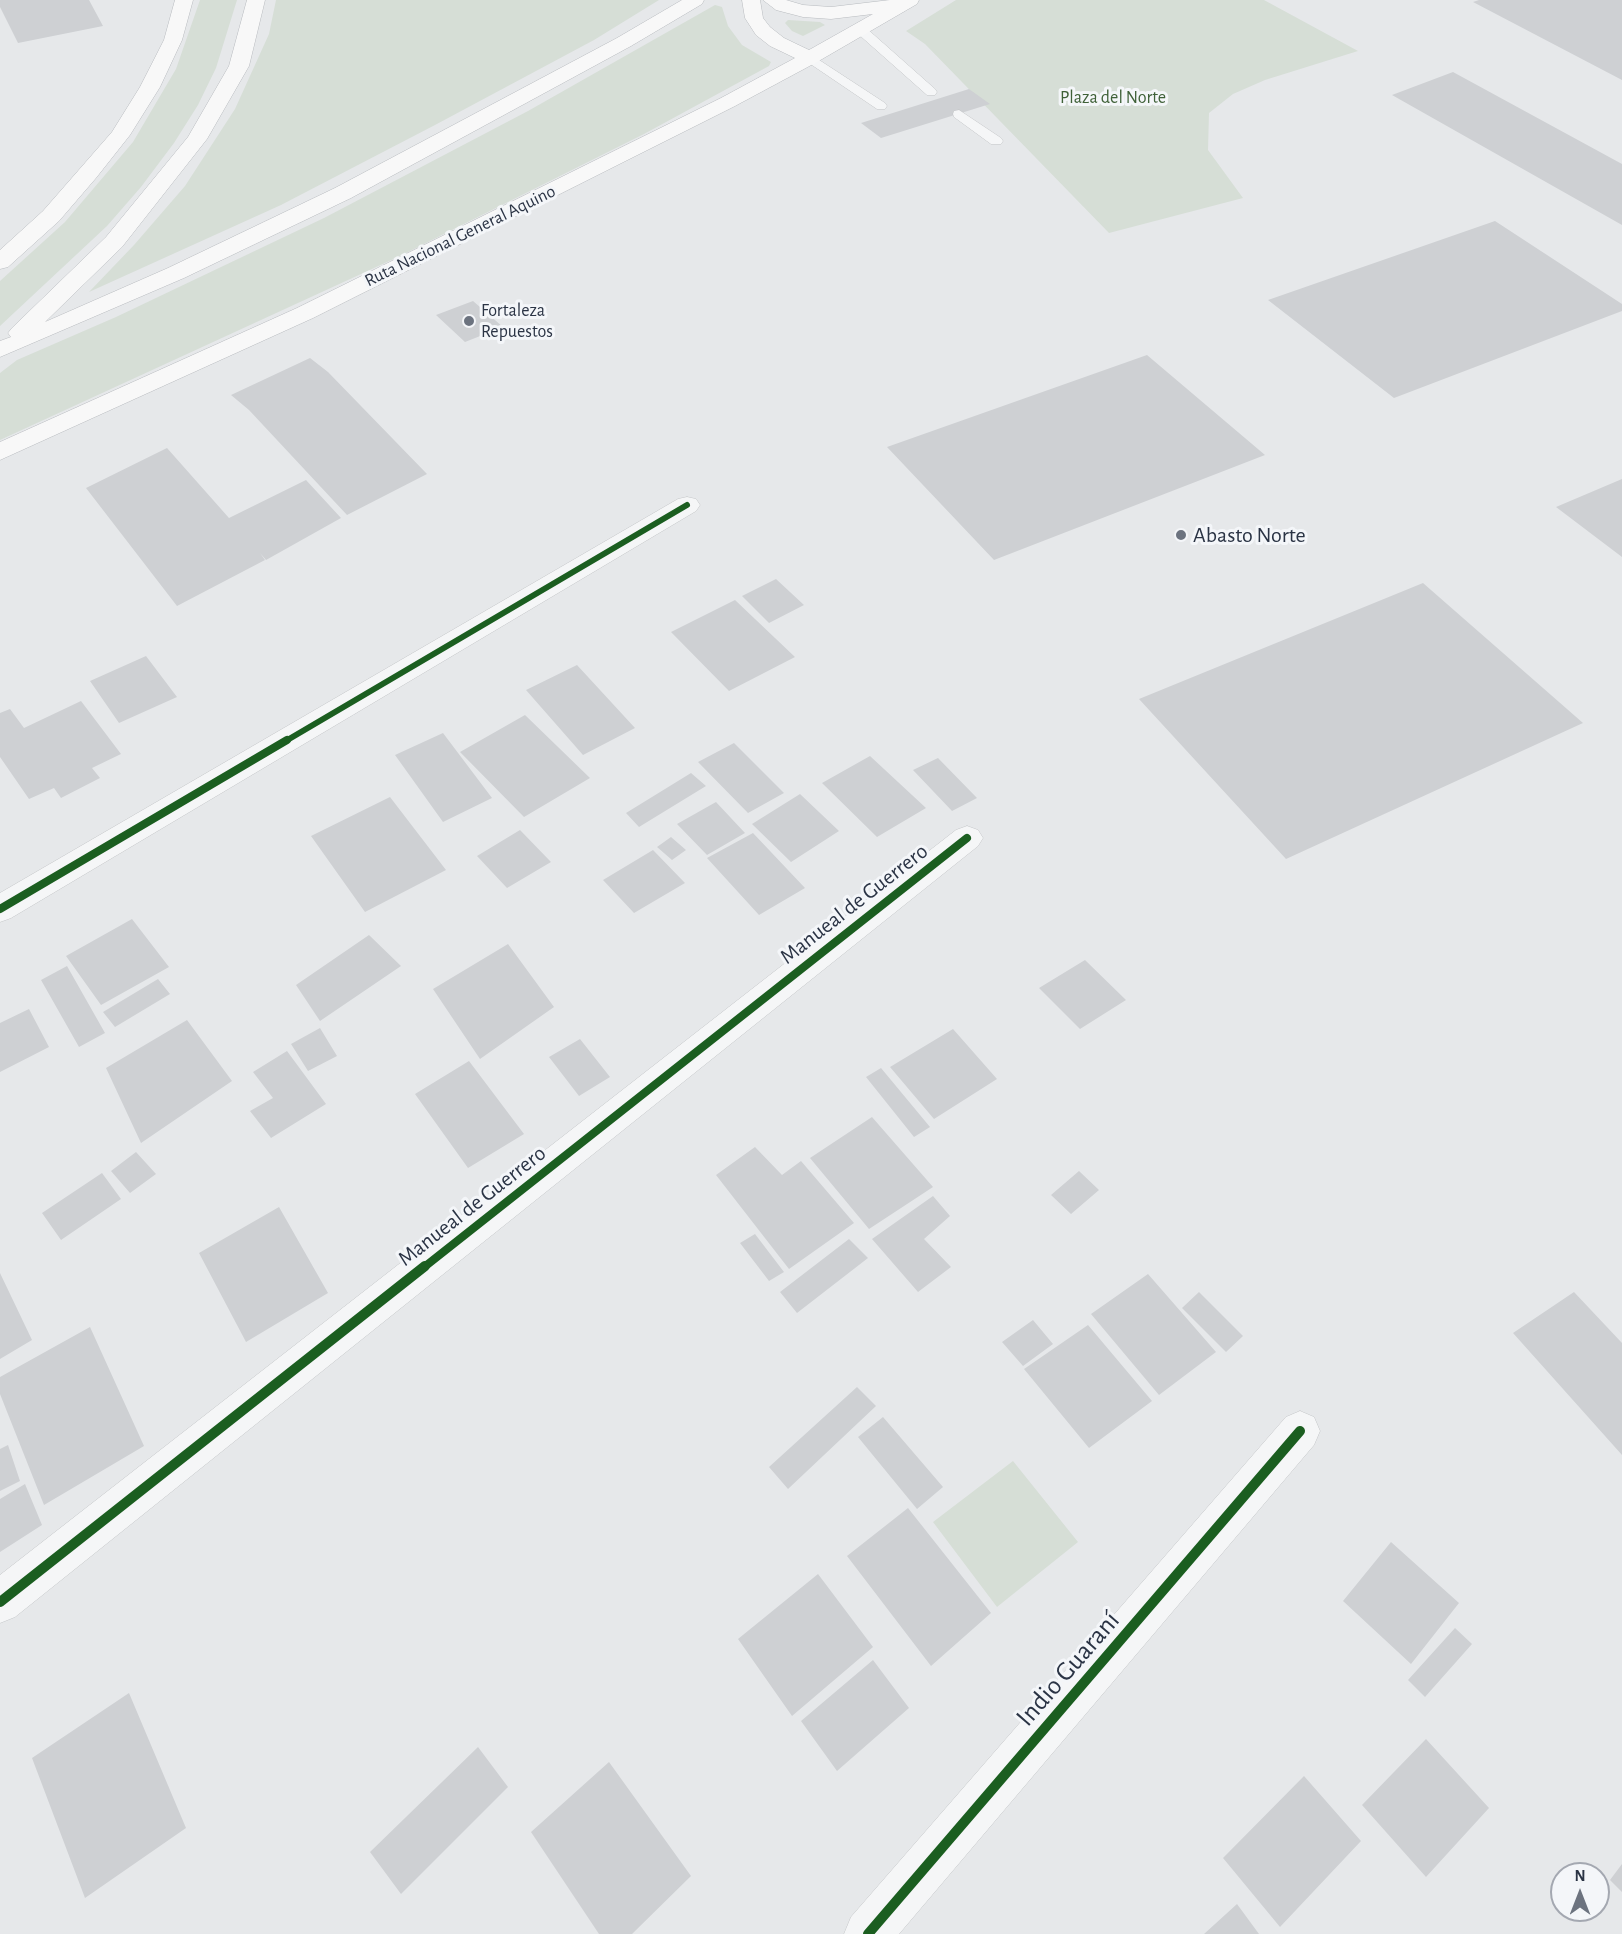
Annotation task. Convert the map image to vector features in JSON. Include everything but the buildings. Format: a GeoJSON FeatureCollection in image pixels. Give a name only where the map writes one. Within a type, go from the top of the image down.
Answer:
{"type":"FeatureCollection","features":[{"type":"Feature","properties":{"kind":"highway"},"geometry":{"type":"LineString","coordinates":[[0,262],[51,216],[120,135],[150,87],[173,40],[184,0]]}},
{"type":"Feature","properties":{"kind":"highway"},"geometry":{"type":"LineString","coordinates":[[0,350],[114,242],[197,139],[239,66],[256,0]]}},
{"type":"Feature","properties":{"kind":"highway"},"geometry":{"type":"LineString","coordinates":[[0,350],[176,273],[343,193],[624,42],[695,0]]}},
{"type":"Feature","properties":{"kind":"highway"},"geometry":{"type":"LineString","coordinates":[[752,0],[754,18],[763,31],[777,42],[810,58]]}},
{"type":"Feature","properties":{"kind":"highway"},"geometry":{"type":"LineString","coordinates":[[772,0],[783,6],[803,11],[831,13],[859,12],[908,2]]}},
{"type":"Feature","properties":{"kind":"highway","name":"Ruta Nacional General Aquino"},"geometry":{"type":"LineString","coordinates":[[0,452],[305,313],[728,102],[908,2]]}},
{"type":"Feature","properties":{"kind":"street"},"geometry":{"type":"LineString","coordinates":[[0,909],[687,505]]}},
{"type":"Feature","properties":{"kind":"street","name":"Manueal de Guerrero"},"geometry":{"type":"LineString","coordinates":[[0,1602],[967,838]]}},
{"type":"Feature","properties":{"kind":"street","name":"Indio Guaraní"},"geometry":{"type":"LineString","coordinates":[[868,1934],[1300,1431]]}},
{"type":"Feature","properties":{"kind":"lane"},"geometry":{"type":"LineString","coordinates":[[861,30],[931,92]]}},
{"type":"Feature","properties":{"kind":"lane"},"geometry":{"type":"LineString","coordinates":[[810,58],[881,106]]}},
{"type":"Feature","properties":{"kind":"lane"},"geometry":{"type":"LineString","coordinates":[[959,114],[996,141]]}},
{"type":"Feature","properties":{"kind":"green space"},"geometry":{"type":"Polygon","coordinates":[[[200,0],[237,0],[216,68],[198,105],[174,143],[141,187],[107,226],[0,326],[0,281],[65,222],[133,142],[176,69],[200,0]]]}},
{"type":"Feature","properties":{"kind":"green space"},"geometry":{"type":"Polygon","coordinates":[[[276,0],[659,0],[594,40],[281,205],[89,292],[134,245],[185,186],[235,109],[269,34],[276,0]]]}},
{"type":"Feature","properties":{"kind":"green space","name":"Plaza del Norte"},"geometry":{"type":"Polygon","coordinates":[[[956,0],[1264,0],[1358,51],[1265,80],[1233,94],[1209,113],[1208,150],[1243,198],[1109,233],[925,44],[906,31],[956,0]]]}},
{"type":"Feature","properties":{"kind":"green space"},"geometry":{"type":"Polygon","coordinates":[[[715,5],[722,7],[728,26],[742,45],[771,62],[769,66],[644,134],[398,257],[0,440],[0,373],[17,360],[116,317],[324,218],[528,111],[715,5]]]}},
{"type":"Feature","properties":{"kind":"green space"},"geometry":{"type":"Polygon","coordinates":[[[788,20],[820,22],[825,25],[803,36],[792,31],[785,23],[788,20]]]}},
{"type":"Feature","properties":{"kind":"green space"},"geometry":{"type":"Polygon","coordinates":[[[1013,1461],[1078,1542],[997,1607],[933,1522],[1013,1461]]]}},
{"type":"Feature","properties":{"kind":"cycle path"},"geometry":{"type":"LineString","coordinates":[[0,909],[687,505]]}},
{"type":"Feature","properties":{"kind":"cycle path"},"geometry":{"type":"LineString","coordinates":[[0,1602],[967,838]]}},
{"type":"Feature","properties":{"kind":"cycle path"},"geometry":{"type":"LineString","coordinates":[[868,1934],[1300,1431]]}},
{"type":"Feature","properties":{"kind":"place","name":"Fortaleza Repuestos"},"geometry":{"type":"Point","coordinates":[469,321]}},
{"type":"Feature","properties":{"kind":"place","name":"Abasto Norte"},"geometry":{"type":"Point","coordinates":[1181,535]}}]}
